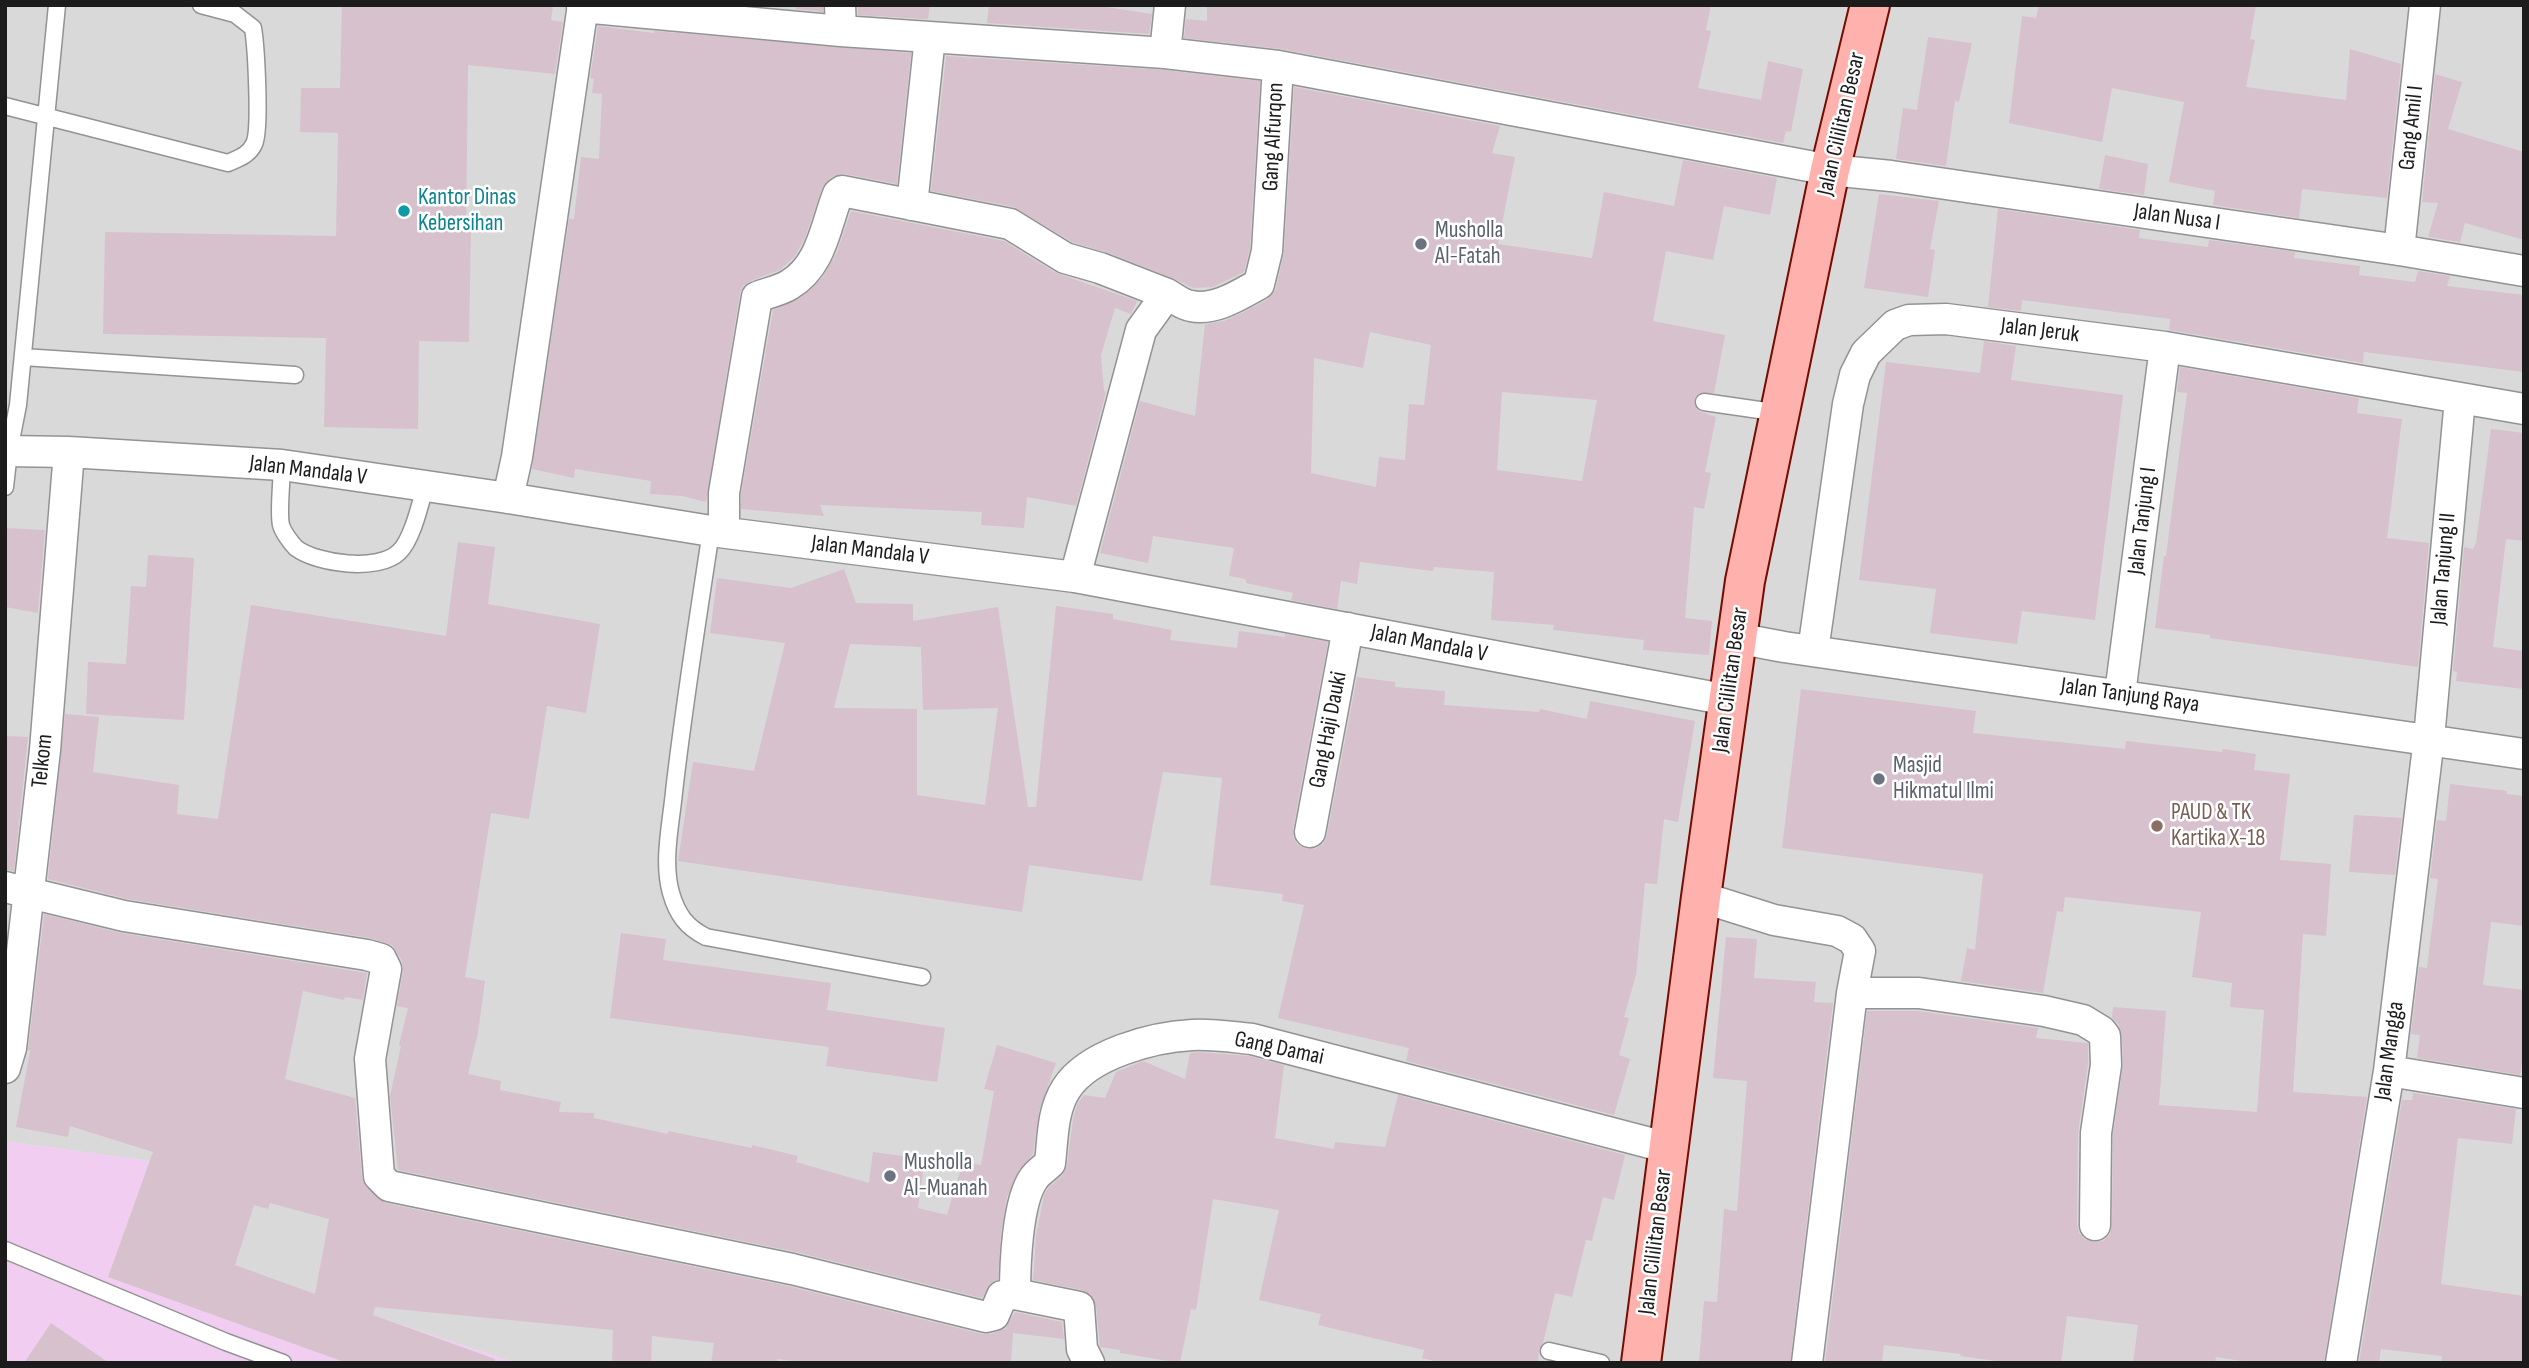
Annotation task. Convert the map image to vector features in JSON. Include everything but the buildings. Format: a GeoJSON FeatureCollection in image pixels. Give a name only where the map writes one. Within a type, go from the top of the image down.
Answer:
{"type":"FeatureCollection","features":[{"type":"Feature","properties":{"kind":"street"},"geometry":{"type":"LineString","coordinates":[[1165,53],[1170,5]]}},
{"type":"Feature","properties":{"kind":"street","name":"Jalan Cililitan Besar"},"geometry":{"type":"LineString","coordinates":[[1640,1363],[1700,897],[1745,581],[1830,170],[1870,5]]}},
{"type":"Feature","properties":{"kind":"street","name":"Gang Amil I"},"geometry":{"type":"LineString","coordinates":[[2399,250],[2425,5]]}},
{"type":"Feature","properties":{"kind":"street"},"geometry":{"type":"LineString","coordinates":[[508,498],[517,457],[583,6],[841,18],[930,37],[1165,53],[1278,66]]}},
{"type":"Feature","properties":{"kind":"street"},"geometry":{"type":"LineString","coordinates":[[912,205],[930,37]]}},
{"type":"Feature","properties":{"kind":"street","name":"Gang Alfurqon"},"geometry":{"type":"LineString","coordinates":[[1167,293],[1189,306],[1199,306],[1228,302],[1259,285],[1267,251],[1278,66],[1830,170]]}},
{"type":"Feature","properties":{"kind":"street","name":"Jalan Nusa I"},"geometry":{"type":"LineString","coordinates":[[1830,170],[1918,180],[2399,250],[2524,271]]}},
{"type":"Feature","properties":{"kind":"street"},"geometry":{"type":"LineString","coordinates":[[717,532],[757,297],[788,285],[809,268],[822,245],[838,194],[842,191],[1010,224],[1065,258],[1167,293],[1141,330],[1075,577]]}},
{"type":"Feature","properties":{"kind":"street","name":"Jalan Jeruk"},"geometry":{"type":"LineString","coordinates":[[1813,651],[1848,404],[1855,375],[1866,353],[1895,325],[1909,320],[1946,319],[2165,347],[2524,409]]}},
{"type":"Feature","properties":{"kind":"street","name":"Jalan Tanjung I"},"geometry":{"type":"LineString","coordinates":[[2120,694],[2165,347]]}},
{"type":"Feature","properties":{"kind":"street","name":"Jalan Tanjung II"},"geometry":{"type":"LineString","coordinates":[[2429,738],[2460,399]]}},
{"type":"Feature","properties":{"kind":"street","name":"Jalan Mandala V"},"geometry":{"type":"LineString","coordinates":[[7,451],[69,452],[282,465],[717,532],[1075,577],[1728,700]]}},
{"type":"Feature","properties":{"kind":"street","name":"Telkom"},"geometry":{"type":"LineString","coordinates":[[5,1068],[11,1048],[17,890],[45,750],[69,452]]}},
{"type":"Feature","properties":{"kind":"street","name":"Gang Haji Dauki"},"geometry":{"type":"LineString","coordinates":[[1310,832],[1348,628]]}},
{"type":"Feature","properties":{"kind":"street","name":"Jalan Tanjung Raya"},"geometry":{"type":"LineString","coordinates":[[1736,638],[2524,754]]}},
{"type":"Feature","properties":{"kind":"street","name":"Jalan Mangga"},"geometry":{"type":"LineString","coordinates":[[2341,1363],[2389,1071],[2429,738]]}},
{"type":"Feature","properties":{"kind":"street"},"geometry":{"type":"LineString","coordinates":[[17,890],[124,916],[381,959],[386,969],[370,1059],[379,1176],[389,1186],[792,1269],[986,1317],[994,1315],[1002,1296],[1015,1294],[1079,1307],[1082,1349],[1090,1363]]}},
{"type":"Feature","properties":{"kind":"street"},"geometry":{"type":"LineString","coordinates":[[1700,897],[1774,920],[1837,931],[1852,939],[1860,951],[1852,993],[1807,1363]]}},
{"type":"Feature","properties":{"kind":"street"},"geometry":{"type":"LineString","coordinates":[[1852,993],[1919,993],[2044,1011],[2082,1020],[2101,1031],[2105,1036],[2106,1065],[2096,1133],[2095,1224]]}},
{"type":"Feature","properties":{"kind":"street","name":"Gang Damai"},"geometry":{"type":"LineString","coordinates":[[1015,1294],[1015,1269],[1023,1206],[1033,1178],[1050,1163],[1054,1117],[1065,1091],[1076,1076],[1108,1055],[1168,1038],[1194,1035],[1252,1039],[1669,1148]]}},
{"type":"Feature","properties":{"kind":"street"},"geometry":{"type":"LineString","coordinates":[[2389,1071],[2524,1093]]}},
{"type":"Feature","properties":{"kind":"lane"},"geometry":{"type":"LineString","coordinates":[[5,487],[7,451],[18,405],[57,5]]}},
{"type":"Feature","properties":{"kind":"lane"},"geometry":{"type":"LineString","coordinates":[[5,106],[228,163],[246,155],[256,142],[257,51],[253,28],[235,14],[201,5]]}},
{"type":"Feature","properties":{"kind":"lane"},"geometry":{"type":"LineString","coordinates":[[23,357],[295,375]]}},
{"type":"Feature","properties":{"kind":"lane"},"geometry":{"type":"LineString","coordinates":[[1704,402],[1780,413]]}},
{"type":"Feature","properties":{"kind":"lane"},"geometry":{"type":"LineString","coordinates":[[282,465],[281,525],[294,546],[308,555],[334,561],[375,563],[386,561],[398,554],[404,547],[425,487]]}},
{"type":"Feature","properties":{"kind":"lane"},"geometry":{"type":"LineString","coordinates":[[717,532],[679,746],[667,851],[670,891],[678,914],[691,929],[706,937],[922,976]]}},
{"type":"Feature","properties":{"kind":"lane"},"geometry":{"type":"LineString","coordinates":[[5,1250],[283,1363]]}},
{"type":"Feature","properties":{"kind":"lane"},"geometry":{"type":"LineString","coordinates":[[1549,1351],[1601,1363]]}},
{"type":"Feature","properties":{"kind":"shaded area"},"geometry":{"type":"Polygon","coordinates":[[[5,5],[2524,5],[2524,1363],[516,1363],[124,1232],[149,1161],[5,1141],[5,5]]]}},
{"type":"Feature","properties":{"kind":"shaded area"},"geometry":{"type":"Polygon","coordinates":[[[5,1141],[150,1161],[124,1232],[516,1363],[5,1363],[5,1141]]]}},
{"type":"Feature","properties":{"kind":"place","name":"Kantor Dinas Kebersihan"},"geometry":{"type":"Point","coordinates":[404,211]}},
{"type":"Feature","properties":{"kind":"place","name":"Musholla Al-Fatah"},"geometry":{"type":"Point","coordinates":[1421,244]}},
{"type":"Feature","properties":{"kind":"place","name":"Masjid Hikmatul Ilmi"},"geometry":{"type":"Point","coordinates":[1879,779]}},
{"type":"Feature","properties":{"kind":"place","name":"PAUD & TK Kartika X-18"},"geometry":{"type":"Point","coordinates":[2157,826]}},
{"type":"Feature","properties":{"kind":"place","name":"Musholla Al-Muanah"},"geometry":{"type":"Point","coordinates":[890,1176]}}]}
